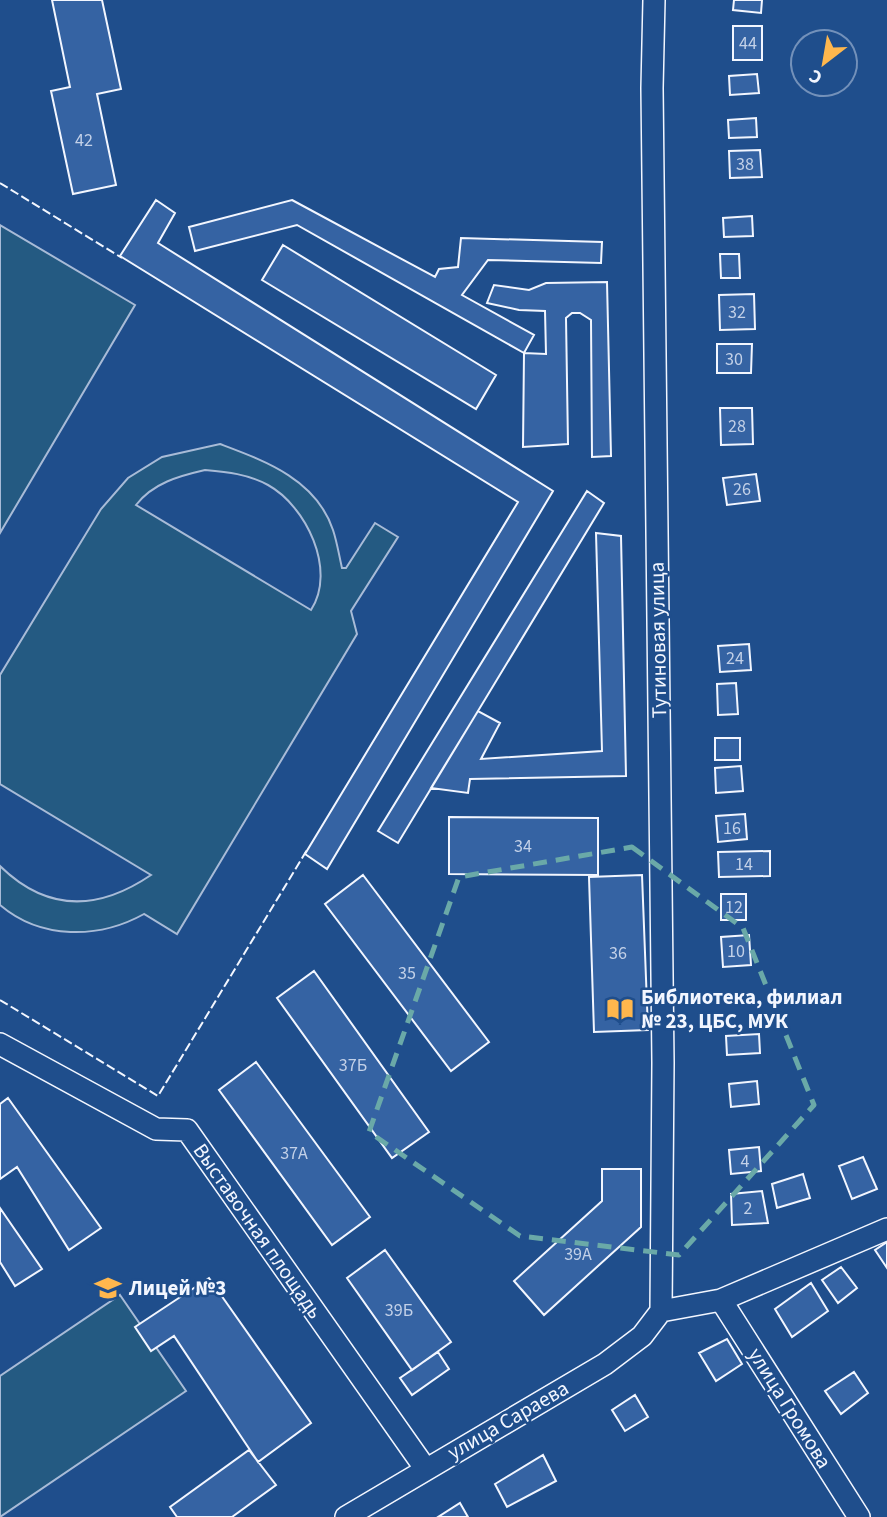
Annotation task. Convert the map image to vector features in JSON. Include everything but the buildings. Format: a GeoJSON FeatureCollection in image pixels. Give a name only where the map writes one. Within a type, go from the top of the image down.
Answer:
{"type":"FeatureCollection","features":[{"type":"Feature","properties":{"kind":"street","name":"Тутиновая улица"},"geometry":{"type":"LineString","coordinates":[[654,0],[652,88],[663,1063],[661,1311]]}},
{"type":"Feature","properties":{"kind":"street","name":"Выставочная площадь"},"geometry":{"type":"LineString","coordinates":[[0,1044],[156,1129],[187,1130],[425,1468]]}},
{"type":"Feature","properties":{"kind":"street"},"geometry":{"type":"LineString","coordinates":[[661,1311],[721,1300],[887,1229]]}},
{"type":"Feature","properties":{"kind":"street","name":"улица Громова"},"geometry":{"type":"LineString","coordinates":[[721,1300],[859,1517]]}},
{"type":"Feature","properties":{"kind":"street","name":"улица Сараева"},"geometry":{"type":"LineString","coordinates":[[346,1517],[605,1364],[642,1336],[661,1311]]}},
{"type":"Feature","properties":{"kind":"highlighted area"},"geometry":{"type":"Polygon","coordinates":[[[632,847],[743,928],[814,1105],[679,1255],[520,1236],[369,1132],[459,877],[632,847]]]}},
{"type":"Feature","properties":{"kind":"shaded area"},"geometry":{"type":"Polygon","coordinates":[[[0,225],[135,305],[0,533],[0,225]]]}},
{"type":"Feature","properties":{"kind":"shaded area"},"geometry":{"type":"Polygon","coordinates":[[[220,444],[287,474],[314,497],[325,512],[342,568],[346,568],[375,523],[398,537],[351,611],[357,634],[177,934],[144,914],[108,928],[70,932],[52,930],[33,925],[0,905],[0,866],[36,892],[54,899],[73,901],[112,895],[151,875],[0,784],[0,675],[101,509],[128,478],[162,457],[220,444]],[[205,470],[167,481],[150,491],[136,505],[311,610],[321,577],[319,558],[314,540],[294,508],[282,495],[253,478],[205,470]]]}},
{"type":"Feature","properties":{"kind":"shaded area"},"geometry":{"type":"Polygon","coordinates":[[[120,1295],[186,1391],[0,1517],[0,1376],[120,1295]]]}},
{"type":"Feature","properties":{"kind":"fence"},"geometry":{"type":"LineString","coordinates":[[0,183],[122,258]]}},
{"type":"Feature","properties":{"kind":"fence"},"geometry":{"type":"LineString","coordinates":[[0,1000],[158,1096],[307,850]]}},
{"type":"Feature","properties":{"kind":"place","name":"Библиотека, филиал № 23, ЦБС, МУК"},"geometry":{"type":"Point","coordinates":[620,1009]}},
{"type":"Feature","properties":{"kind":"place","name":"Лицей №3"},"geometry":{"type":"Point","coordinates":[108,1288]}}]}
